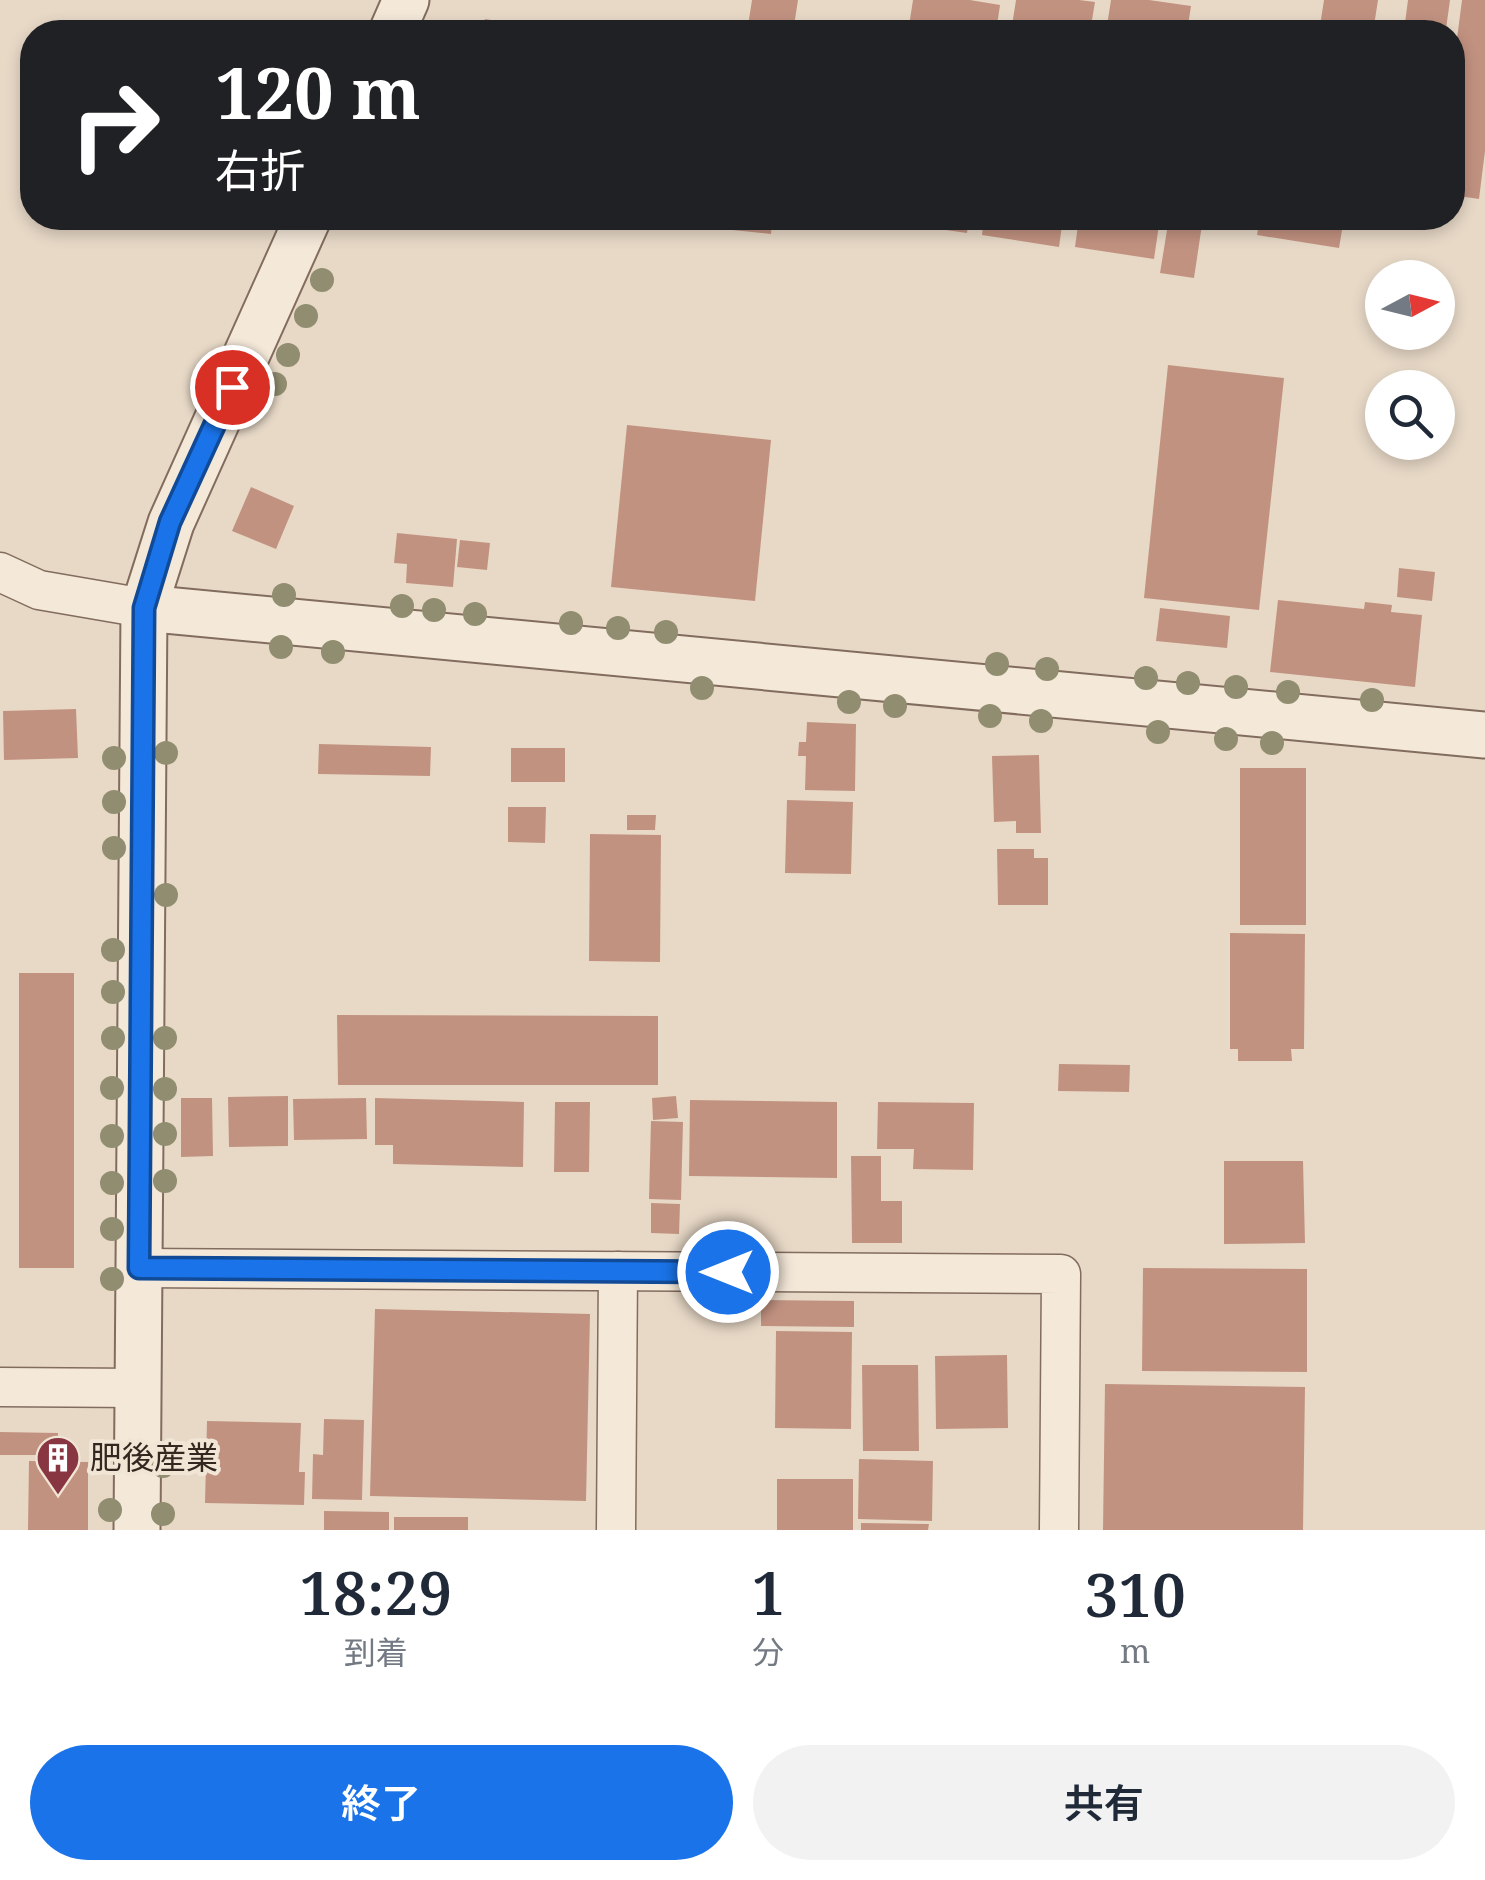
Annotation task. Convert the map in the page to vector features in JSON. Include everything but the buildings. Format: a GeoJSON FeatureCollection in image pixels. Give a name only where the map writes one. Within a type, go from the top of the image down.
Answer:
{"type":"FeatureCollection","features":[{"type":"Feature","properties":{"kind":"street"},"geometry":{"type":"LineString","coordinates":[[138,1530],[144,608],[170,522],[303,230]]}},
{"type":"Feature","properties":{"kind":"street"},"geometry":{"type":"LineString","coordinates":[[0,572],[39,590],[144,608],[1485,736]]}},
{"type":"Feature","properties":{"kind":"street"},"geometry":{"type":"LineString","coordinates":[[139,1268],[1061,1274],[1059,1530]]}},
{"type":"Feature","properties":{"kind":"street"},"geometry":{"type":"LineString","coordinates":[[616,1530],[618,1271]]}},
{"type":"Feature","properties":{"kind":"street"},"geometry":{"type":"LineString","coordinates":[[0,1387],[138,1388]]}},
{"type":"Feature","properties":{"kind":"place","name":"肥後産業"},"geometry":{"type":"Point","coordinates":[58,1496]}},
{"type":"Feature","properties":{"kind":"route"},"geometry":{"type":"LineString","coordinates":[[232,387],[170,522],[144,608],[139,1268],[728,1272]]}}]}
